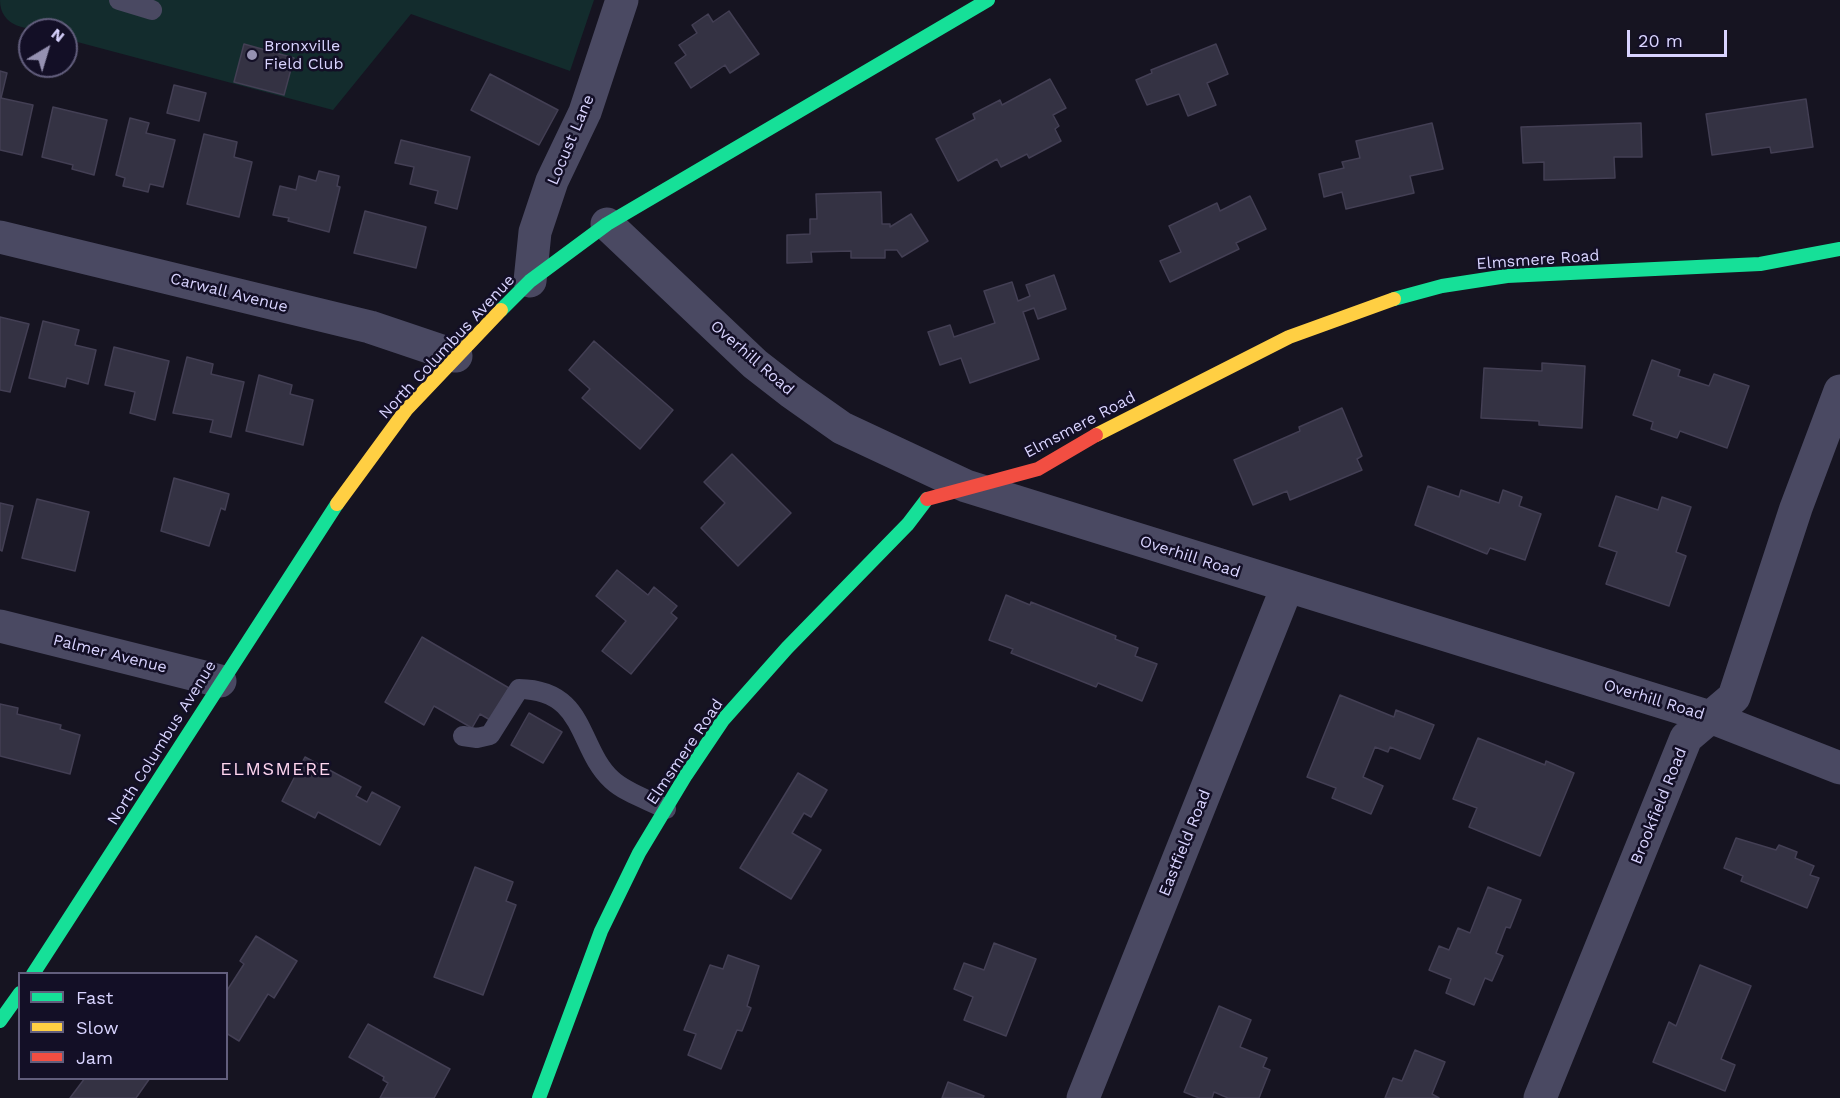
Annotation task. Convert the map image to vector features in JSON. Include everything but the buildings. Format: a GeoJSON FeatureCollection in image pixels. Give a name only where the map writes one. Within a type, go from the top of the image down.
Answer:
{"type":"FeatureCollection","features":[{"type":"Feature","properties":{"kind":"street","name":"Locust Lane"},"geometry":{"type":"LineString","coordinates":[[530,281],[535,232],[552,181],[585,112],[622,0]]}},
{"type":"Feature","properties":{"kind":"street","name":"North Columbus Avenue"},"geometry":{"type":"LineString","coordinates":[[34,972],[220,681],[359,472],[406,410],[456,356],[530,281],[607,224],[988,0]]}},
{"type":"Feature","properties":{"kind":"street","name":"Overhill Road"},"geometry":{"type":"LineString","coordinates":[[607,224],[755,364],[791,392],[842,428],[966,486],[1710,717],[1840,768]]}},
{"type":"Feature","properties":{"kind":"street","name":"Carwall Avenue"},"geometry":{"type":"LineString","coordinates":[[0,237],[370,327],[456,356]]}},
{"type":"Feature","properties":{"kind":"street","name":"Elmsmere Road"},"geometry":{"type":"LineString","coordinates":[[539,1098],[601,931],[639,854],[723,720],[787,648],[901,531],[926,499],[966,486],[1038,470],[1113,425],[1289,338],[1378,303],[1410,294],[1442,286],[1507,276],[1760,264],[1840,249]]}},
{"type":"Feature","properties":{"kind":"street","name":"Brookfield Road"},"geometry":{"type":"LineString","coordinates":[[1540,1098],[1686,738],[1734,697],[1796,508],[1840,391]]}},
{"type":"Feature","properties":{"kind":"street","name":"Eastfield Road"},"geometry":{"type":"LineString","coordinates":[[1083,1098],[1287,587]]}},
{"type":"Feature","properties":{"kind":"street","name":"Palmer Avenue"},"geometry":{"type":"LineString","coordinates":[[0,626],[220,681]]}},
{"type":"Feature","properties":{"kind":"street"},"geometry":{"type":"LineString","coordinates":[[0,1021],[18,996]]}},
{"type":"Feature","properties":{"kind":"lane"},"geometry":{"type":"LineString","coordinates":[[119,0],[152,10]]}},
{"type":"Feature","properties":{"kind":"lane"},"geometry":{"type":"LineString","coordinates":[[463,736],[477,738],[489,735],[519,689],[535,689],[548,694],[566,707],[578,721],[596,758],[613,781],[666,809]]}},
{"type":"Feature","properties":{"kind":"green space","name":"Bronxville Field Club"},"geometry":{"type":"Polygon","coordinates":[[[0,0],[594,0],[570,71],[411,14],[333,110],[78,42],[78,18],[18,18],[18,25],[7,19],[2,11],[0,0]]]}},
{"type":"Feature","properties":{"kind":"traffic: fast"},"geometry":{"type":"LineString","coordinates":[[501,310],[530,281],[607,224],[988,0]]}},
{"type":"Feature","properties":{"kind":"traffic: fast"},"geometry":{"type":"LineString","coordinates":[[1394,299],[1442,286],[1507,276],[1760,264],[1840,249]]}},
{"type":"Feature","properties":{"kind":"traffic: fast"},"geometry":{"type":"LineString","coordinates":[[539,1098],[601,931],[639,853],[686,775],[723,720],[787,648],[908,524],[927,499]]}},
{"type":"Feature","properties":{"kind":"traffic: fast"},"geometry":{"type":"LineString","coordinates":[[34,972],[337,504]]}},
{"type":"Feature","properties":{"kind":"traffic: fast"},"geometry":{"type":"LineString","coordinates":[[0,1021],[18,996]]}},
{"type":"Feature","properties":{"kind":"traffic: slow"},"geometry":{"type":"LineString","coordinates":[[1096,435],[1289,337],[1394,299]]}},
{"type":"Feature","properties":{"kind":"traffic: slow"},"geometry":{"type":"LineString","coordinates":[[337,504],[406,410],[501,310]]}},
{"type":"Feature","properties":{"kind":"traffic: jam"},"geometry":{"type":"LineString","coordinates":[[927,499],[1038,469],[1096,435]]}},
{"type":"Feature","properties":{"kind":"place","name":"Bronxville Field Club"},"geometry":{"type":"Point","coordinates":[252,55]}},
{"type":"Feature","properties":{"kind":"district","name":"ELMSMERE"},"geometry":{"type":"Point","coordinates":[276,770]}}]}
